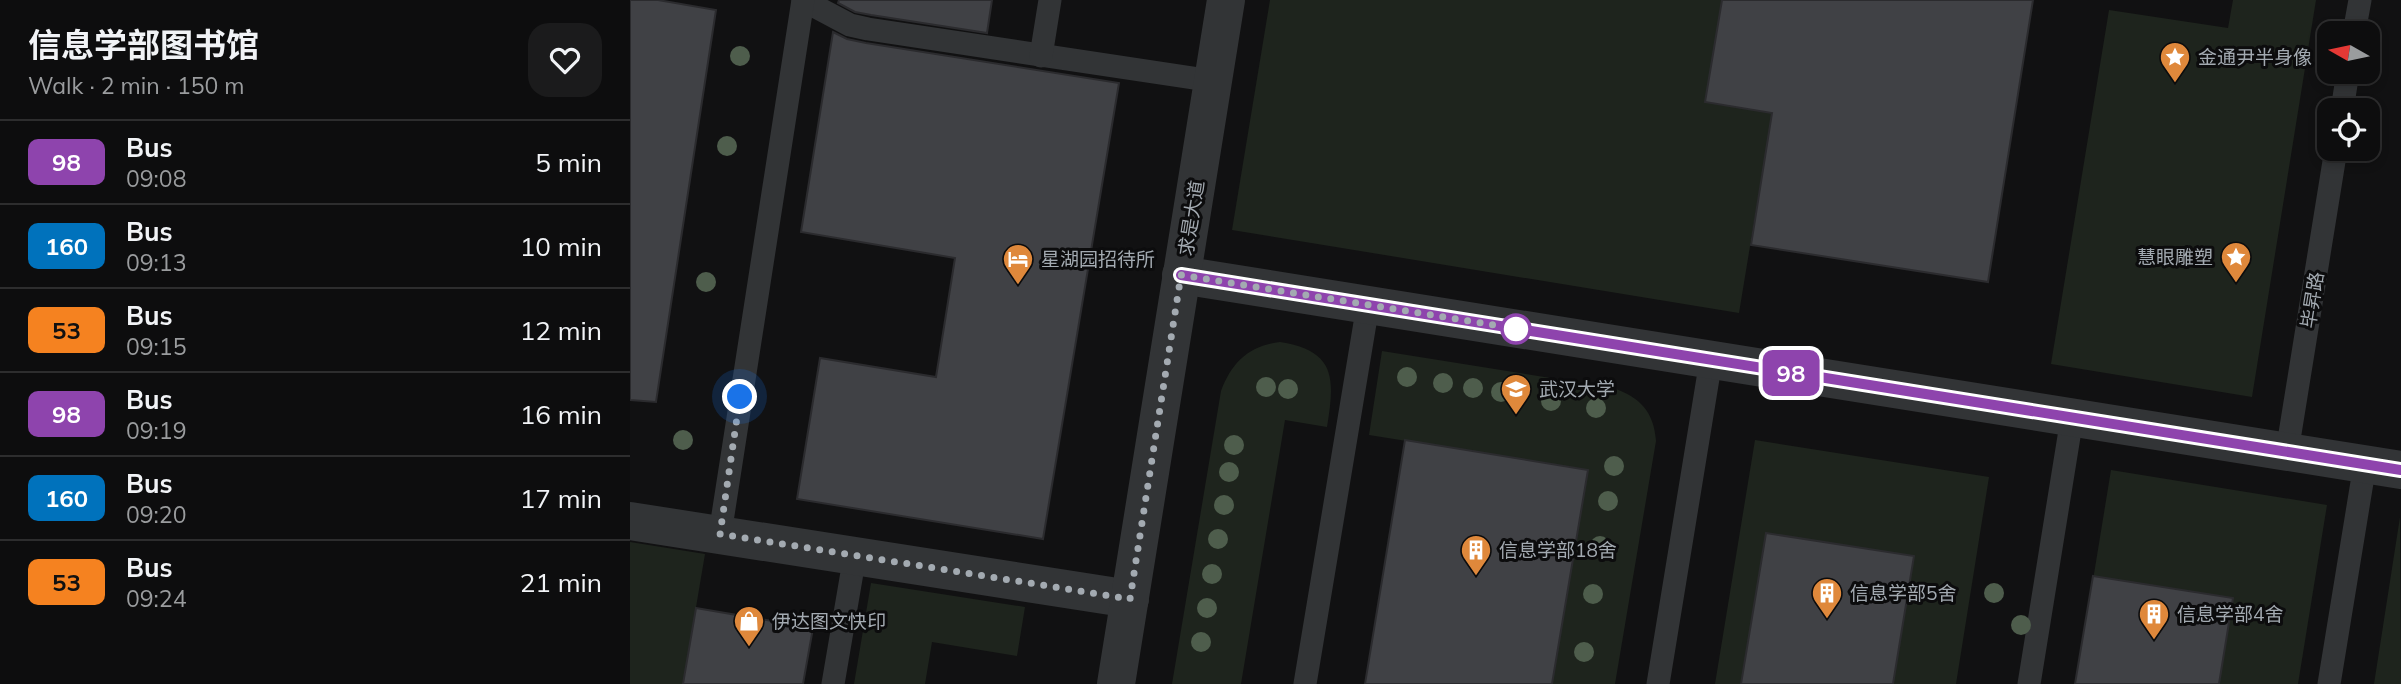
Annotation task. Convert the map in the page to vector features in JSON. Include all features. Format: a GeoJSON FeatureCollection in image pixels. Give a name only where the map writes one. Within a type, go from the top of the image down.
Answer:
{"type":"FeatureCollection","features":[{"type":"Feature","properties":{"kind":"street","name":"求是大道"},"geometry":{"type":"LineString","coordinates":[[1116,684],[1226,0]]}},
{"type":"Feature","properties":{"kind":"street"},"geometry":{"type":"LineString","coordinates":[[1181,275],[2383,467]]}},
{"type":"Feature","properties":{"kind":"street"},"geometry":{"type":"LineString","coordinates":[[630,521],[1130,599]]}},
{"type":"Feature","properties":{"kind":"lane"},"geometry":{"type":"LineString","coordinates":[[720,534],[803,0],[850,25],[859,27],[1213,80]]}},
{"type":"Feature","properties":{"kind":"lane"},"geometry":{"type":"LineString","coordinates":[[1041,56],[1050,0]]}},
{"type":"Feature","properties":{"kind":"lane"},"geometry":{"type":"LineString","coordinates":[[2356,21],[2360,0]]}},
{"type":"Feature","properties":{"kind":"lane","name":"毕昇路"},"geometry":{"type":"LineString","coordinates":[[2287,452],[2334,161]]}},
{"type":"Feature","properties":{"kind":"lane"},"geometry":{"type":"LineString","coordinates":[[1305,684],[1368,305]]}},
{"type":"Feature","properties":{"kind":"lane"},"geometry":{"type":"LineString","coordinates":[[1658,684],[1711,360]]}},
{"type":"Feature","properties":{"kind":"lane"},"geometry":{"type":"LineString","coordinates":[[2029,684],[2072,418]]}},
{"type":"Feature","properties":{"kind":"lane"},"geometry":{"type":"LineString","coordinates":[[2329,684],[2383,467]]}},
{"type":"Feature","properties":{"kind":"lane"},"geometry":{"type":"LineString","coordinates":[[833,684],[855,555]]}},
{"type":"Feature","properties":{"kind":"shaded area"},"geometry":{"type":"Polygon","coordinates":[[[1270,0],[1722,0],[1772,113],[1739,313],[1232,230],[1270,0]]]}},
{"type":"Feature","properties":{"kind":"shaded area"},"geometry":{"type":"Polygon","coordinates":[[[2233,0],[2316,0],[2252,397],[2051,364],[2109,10],[2228,28],[2233,0]]]}},
{"type":"Feature","properties":{"kind":"shaded area"},"geometry":{"type":"Polygon","coordinates":[[[1280,342],[1312,352],[1322,360],[1328,370],[1331,394],[1327,427],[1285,420],[1241,684],[1172,684],[1221,391],[1230,372],[1243,357],[1259,347],[1280,342]]]}},
{"type":"Feature","properties":{"kind":"shaded area"},"geometry":{"type":"Polygon","coordinates":[[[1382,351],[1613,388],[1638,401],[1649,414],[1656,441],[1615,684],[1552,684],[1588,470],[1369,435],[1382,351]]]}},
{"type":"Feature","properties":{"kind":"shaded area"},"geometry":{"type":"Polygon","coordinates":[[[1755,440],[1989,477],[1956,684],[1893,684],[1913,556],[1766,533],[1741,684],[1715,684],[1755,440]]]}},
{"type":"Feature","properties":{"kind":"shaded area"},"geometry":{"type":"Polygon","coordinates":[[[2111,470],[2327,505],[2298,684],[2076,684],[2111,470]]]}},
{"type":"Feature","properties":{"kind":"shaded area"},"geometry":{"type":"Polygon","coordinates":[[[2400,517],[2401,684],[2374,684],[2400,517]]]}},
{"type":"Feature","properties":{"kind":"shaded area"},"geometry":{"type":"Polygon","coordinates":[[[630,542],[705,554],[683,684],[630,684],[630,542]]]}},
{"type":"Feature","properties":{"kind":"shaded area"},"geometry":{"type":"Polygon","coordinates":[[[871,583],[1025,607],[1017,656],[932,642],[925,684],[854,684],[871,583]]]}},
{"type":"Feature","properties":{"kind":"building"},"geometry":{"type":"Polygon","coordinates":[[[630,0],[658,0],[716,10],[656,402],[630,400],[630,0]]]}},
{"type":"Feature","properties":{"kind":"building"},"geometry":{"type":"Polygon","coordinates":[[[839,0],[992,0],[987,33],[855,12],[838,3],[839,0]]]}},
{"type":"Feature","properties":{"kind":"building"},"geometry":{"type":"Polygon","coordinates":[[[1722,0],[2033,0],[1988,282],[1751,245],[1772,113],[1705,102],[1722,0]]]}},
{"type":"Feature","properties":{"kind":"building","name":"星湖园招待所"},"geometry":{"type":"Polygon","coordinates":[[[833,32],[847,39],[866,43],[1119,83],[1043,539],[797,499],[820,358],[936,377],[955,258],[801,232],[833,32]]]}},
{"type":"Feature","properties":{"kind":"building","name":"信息学部18舍"},"geometry":{"type":"Polygon","coordinates":[[[1405,440],[1588,470],[1552,684],[1365,684],[1405,440]]]}},
{"type":"Feature","properties":{"kind":"building","name":"信息学部5舍"},"geometry":{"type":"Polygon","coordinates":[[[1766,533],[1914,556],[1893,684],[1741,684],[1766,533]]]}},
{"type":"Feature","properties":{"kind":"building","name":"信息学部4舍"},"geometry":{"type":"Polygon","coordinates":[[[2093,576],[2233,598],[2219,684],[2075,684],[2093,576]]]}},
{"type":"Feature","properties":{"kind":"building"},"geometry":{"type":"Polygon","coordinates":[[[696,608],[813,628],[803,684],[683,684],[696,608]]]}},
{"type":"Feature","properties":{"kind":"bus line","name":"98"},"geometry":{"type":"LineString","coordinates":[[1181,275],[2401,470]]}},
{"type":"Feature","properties":{"kind":"place","name":"金通尹半身像"},"geometry":{"type":"Point","coordinates":[2175,84]}},
{"type":"Feature","properties":{"kind":"place","name":"慧眼雕塑"},"geometry":{"type":"Point","coordinates":[2236,284]}},
{"type":"Feature","properties":{"kind":"place","name":"星湖园招待所"},"geometry":{"type":"Point","coordinates":[1018,286]}},
{"type":"Feature","properties":{"kind":"place","name":"武汉大学"},"geometry":{"type":"Point","coordinates":[1516,416]}},
{"type":"Feature","properties":{"kind":"place","name":"信息学部18舍"},"geometry":{"type":"Point","coordinates":[1476,577]}},
{"type":"Feature","properties":{"kind":"place","name":"信息学部5舍"},"geometry":{"type":"Point","coordinates":[1827,620]}},
{"type":"Feature","properties":{"kind":"place","name":"信息学部4舍"},"geometry":{"type":"Point","coordinates":[2154,641]}},
{"type":"Feature","properties":{"kind":"place","name":"伊达图文快印"},"geometry":{"type":"Point","coordinates":[749,648]}},
{"type":"Feature","properties":{"kind":"route"},"geometry":{"type":"LineString","coordinates":[[740,397],[720,534],[1130,599],[1181,275],[1526,330],[1516,329]]}}]}
